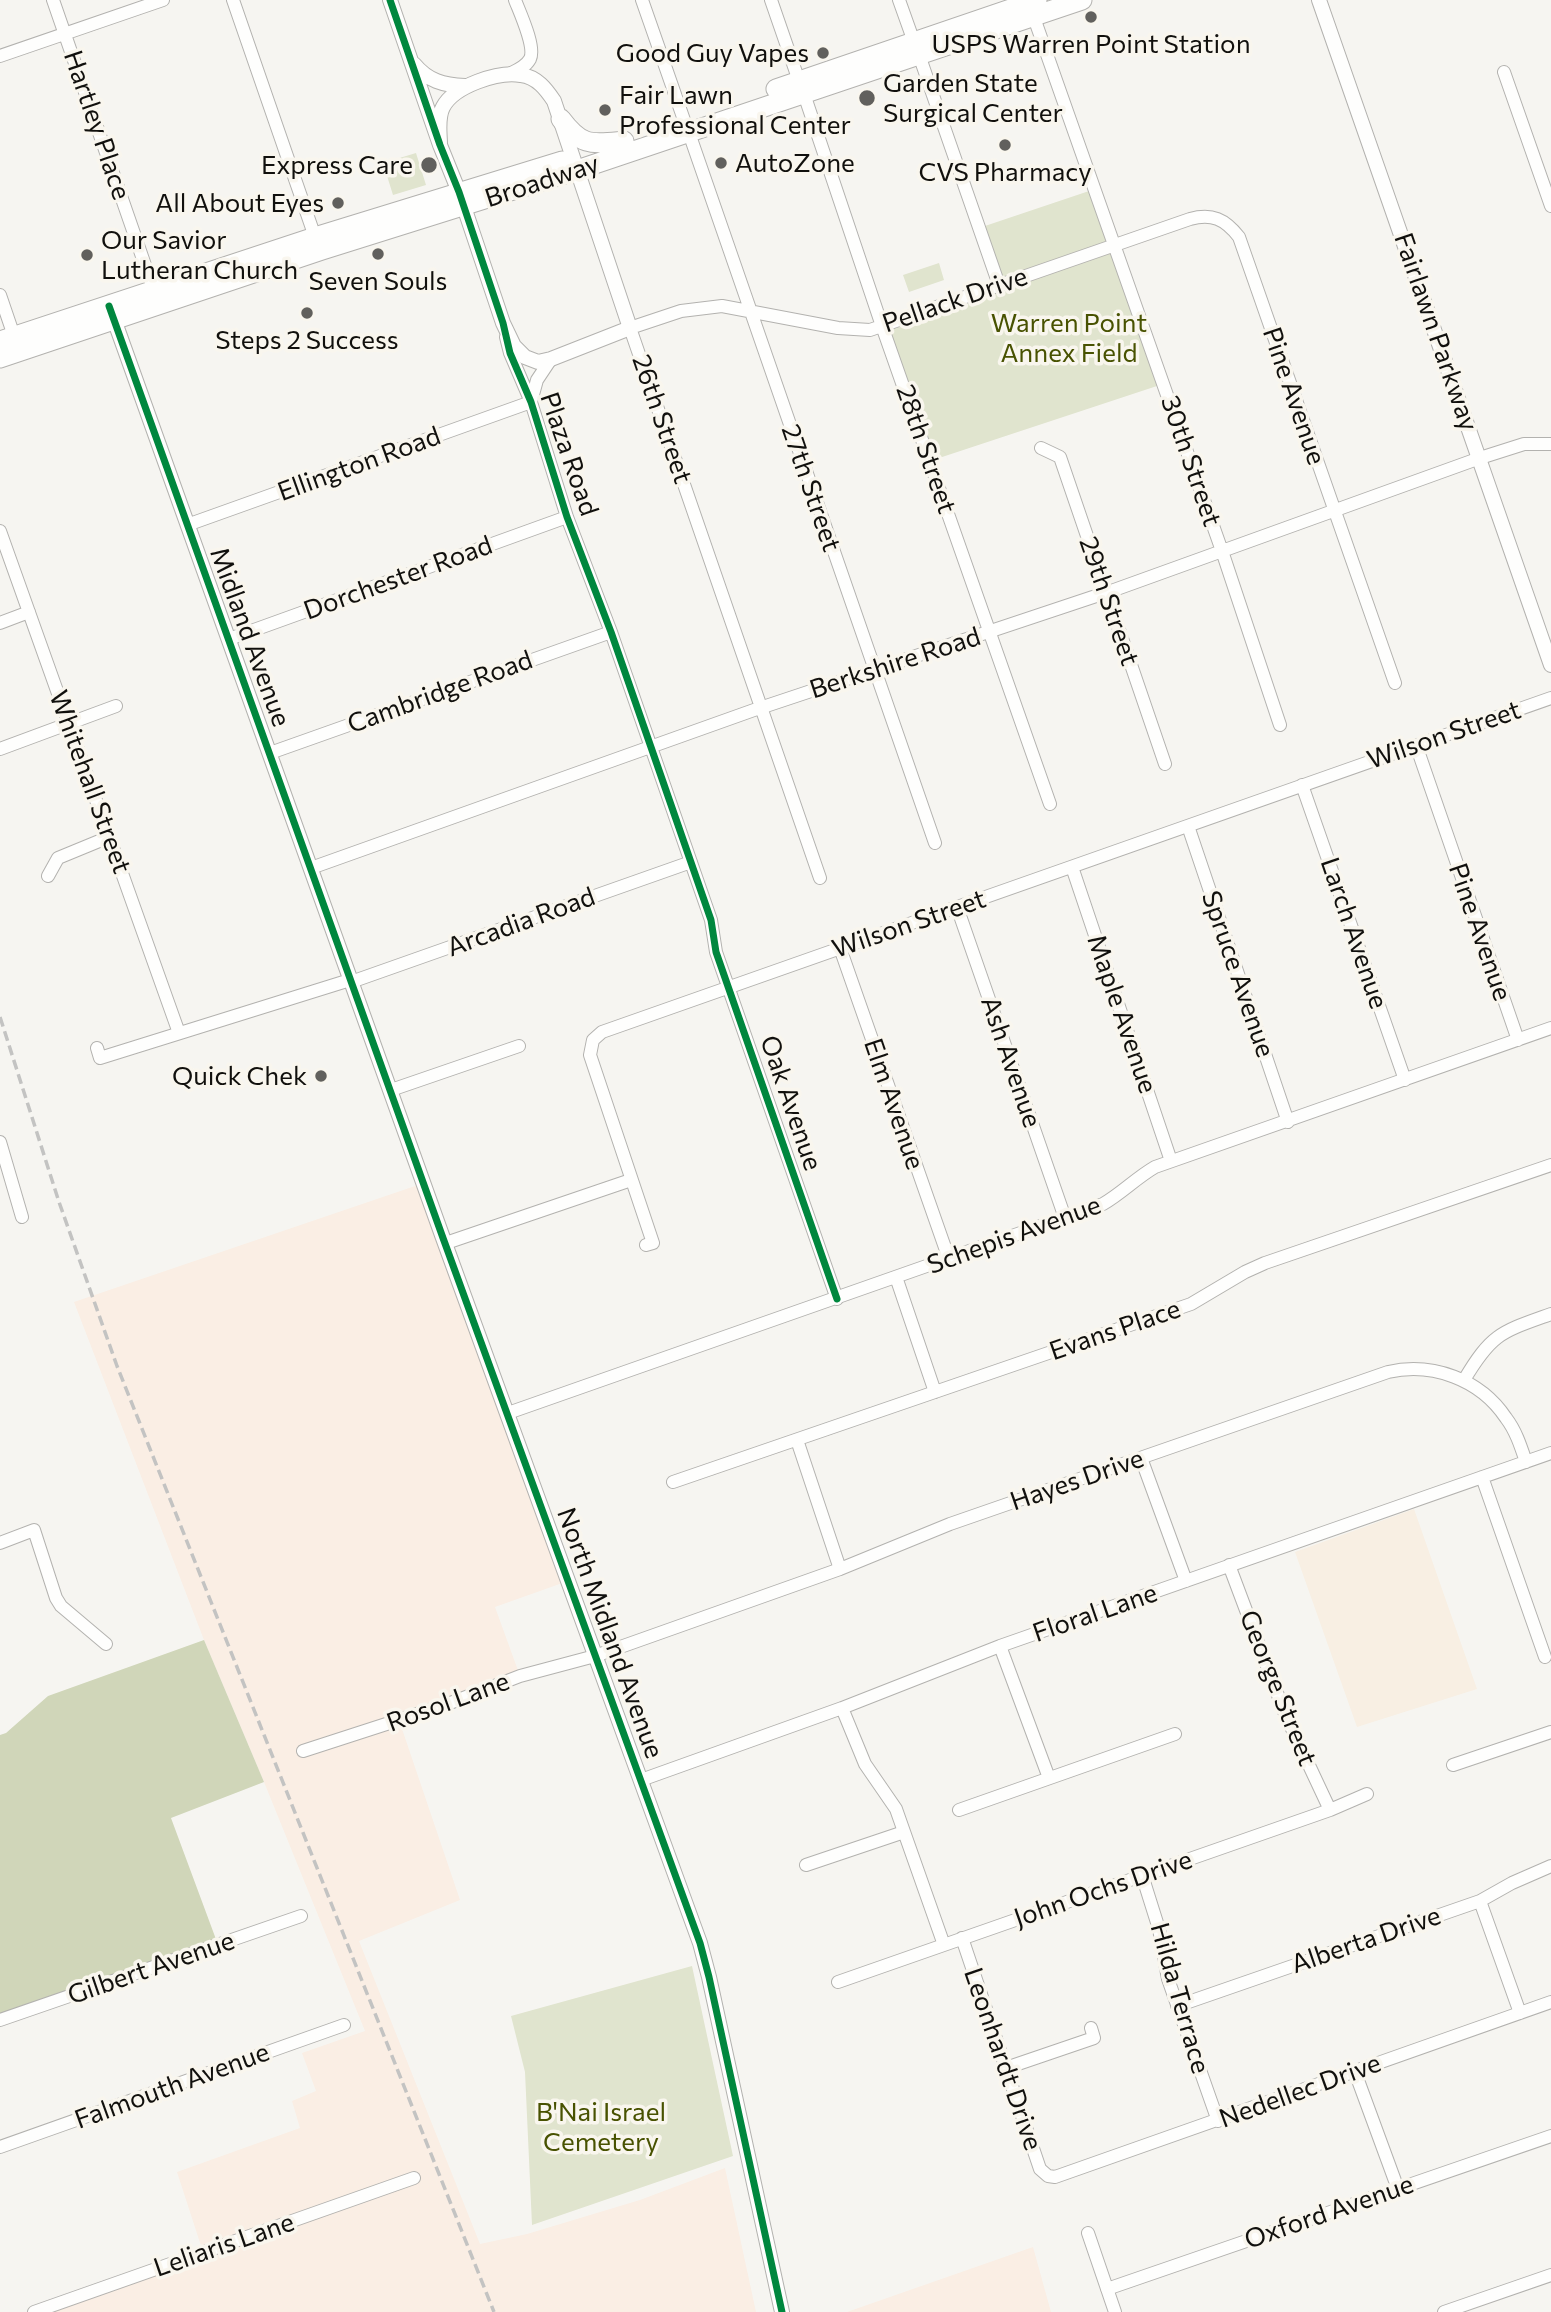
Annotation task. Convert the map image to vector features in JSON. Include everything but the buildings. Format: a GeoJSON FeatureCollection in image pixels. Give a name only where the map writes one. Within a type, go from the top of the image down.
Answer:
{"type":"FeatureCollection","features":[{"type":"Feature","properties":{"kind":"main road","name":"Broadway"},"geometry":{"type":"LineString","coordinates":[[0,358],[111,313],[154,290],[315,237],[462,199],[575,164],[917,49],[1032,5],[1082,0]]}},
{"type":"Feature","properties":{"kind":"main road"},"geometry":{"type":"LineString","coordinates":[[561,119],[573,136],[584,141],[599,144],[624,141]]}},
{"type":"Feature","properties":{"kind":"main road","name":"Broadway"},"geometry":{"type":"LineString","coordinates":[[575,164],[624,141],[686,127]]}},
{"type":"Feature","properties":{"kind":"main road","name":"Broadway"},"geometry":{"type":"LineString","coordinates":[[7,338],[111,313],[322,250],[462,199]]}},
{"type":"Feature","properties":{"kind":"street","name":"Hartley Place"},"geometry":{"type":"LineString","coordinates":[[53,0],[154,290]]}},
{"type":"Feature","properties":{"kind":"street"},"geometry":{"type":"LineString","coordinates":[[0,56],[163,0]]}},
{"type":"Feature","properties":{"kind":"street"},"geometry":{"type":"LineString","coordinates":[[233,0],[315,237]]}},
{"type":"Feature","properties":{"kind":"street","name":"Plaza Road"},"geometry":{"type":"LineString","coordinates":[[390,0],[440,145],[462,199],[503,323],[510,353],[531,402],[567,517],[611,632],[711,920]]}},
{"type":"Feature","properties":{"kind":"street"},"geometry":{"type":"LineString","coordinates":[[410,58],[421,72],[447,86],[465,86],[521,68],[529,61],[532,51],[516,0]]}},
{"type":"Feature","properties":{"kind":"street","name":"27th Street"},"geometry":{"type":"LineString","coordinates":[[642,0],[934,843]]}},
{"type":"Feature","properties":{"kind":"street","name":"28th Street"},"geometry":{"type":"LineString","coordinates":[[771,0],[1050,804]]}},
{"type":"Feature","properties":{"kind":"street"},"geometry":{"type":"LineString","coordinates":[[899,0],[999,285]]}},
{"type":"Feature","properties":{"kind":"street","name":"Fairlawn Parkway"},"geometry":{"type":"LineString","coordinates":[[1319,0],[1551,665]]}},
{"type":"Feature","properties":{"kind":"street","name":"30th Street"},"geometry":{"type":"LineString","coordinates":[[1032,5],[1280,725]]}},
{"type":"Feature","properties":{"kind":"street"},"geometry":{"type":"LineString","coordinates":[[1504,72],[1551,206]]}},
{"type":"Feature","properties":{"kind":"street","name":"26th Street"},"geometry":{"type":"LineString","coordinates":[[506,75],[521,75],[533,79],[546,88],[554,101],[820,878]]}},
{"type":"Feature","properties":{"kind":"street"},"geometry":{"type":"LineString","coordinates":[[440,145],[439,122],[442,108],[452,95],[465,86]]}},
{"type":"Feature","properties":{"kind":"street","name":"Pine Avenue"},"geometry":{"type":"LineString","coordinates":[[1115,246],[1198,217],[1220,218],[1239,236],[1395,683]]}},
{"type":"Feature","properties":{"kind":"street","name":"Pellack Drive"},"geometry":{"type":"LineString","coordinates":[[551,359],[681,311],[722,306],[838,328],[870,330],[1115,246]]}},
{"type":"Feature","properties":{"kind":"street"},"geometry":{"type":"LineString","coordinates":[[0,295],[7,338]]}},
{"type":"Feature","properties":{"kind":"street","name":"Midland Avenue"},"geometry":{"type":"LineString","coordinates":[[111,313],[351,981]]}},
{"type":"Feature","properties":{"kind":"street"},"geometry":{"type":"LineString","coordinates":[[503,323],[514,346],[526,358],[538,362],[551,359]]}},
{"type":"Feature","properties":{"kind":"street"},"geometry":{"type":"LineString","coordinates":[[531,402],[537,380],[551,359]]}},
{"type":"Feature","properties":{"kind":"street","name":"Ellington Road"},"geometry":{"type":"LineString","coordinates":[[187,525],[531,402]]}},
{"type":"Feature","properties":{"kind":"street","name":"Berkshire Road"},"geometry":{"type":"LineString","coordinates":[[311,868],[762,708],[1107,593],[1480,458],[1524,444],[1551,443]]}},
{"type":"Feature","properties":{"kind":"street","name":"29th Street"},"geometry":{"type":"LineString","coordinates":[[1041,448],[1060,457],[1165,764]]}},
{"type":"Feature","properties":{"kind":"street","name":"Dorchester Road"},"geometry":{"type":"LineString","coordinates":[[229,639],[567,517]]}},
{"type":"Feature","properties":{"kind":"street","name":"Whitehall Street"},"geometry":{"type":"LineString","coordinates":[[0,531],[180,1033]]}},
{"type":"Feature","properties":{"kind":"street"},"geometry":{"type":"LineString","coordinates":[[0,622],[29,612]]}},
{"type":"Feature","properties":{"kind":"street","name":"Cambridge Road"},"geometry":{"type":"LineString","coordinates":[[270,753],[611,632]]}},
{"type":"Feature","properties":{"kind":"street","name":"Wilson Street"},"geometry":{"type":"LineString","coordinates":[[631,1180],[590,1055],[593,1040],[602,1032],[1551,698]]}},
{"type":"Feature","properties":{"kind":"street"},"geometry":{"type":"LineString","coordinates":[[0,749],[117,706]]}},
{"type":"Feature","properties":{"kind":"street","name":"Pine Avenue"},"geometry":{"type":"LineString","coordinates":[[1416,745],[1518,1040]]}},
{"type":"Feature","properties":{"kind":"street","name":"Larch Avenue"},"geometry":{"type":"LineString","coordinates":[[1302,785],[1405,1080]]}},
{"type":"Feature","properties":{"kind":"street","name":"Spruce Avenue"},"geometry":{"type":"LineString","coordinates":[[1188,826],[1289,1122]]}},
{"type":"Feature","properties":{"kind":"street"},"geometry":{"type":"LineString","coordinates":[[48,876],[58,858],[110,837]]}},
{"type":"Feature","properties":{"kind":"street","name":"Arcadia Road"},"geometry":{"type":"LineString","coordinates":[[97,1048],[100,1058],[351,981],[691,862]]}},
{"type":"Feature","properties":{"kind":"street","name":"Maple Avenue"},"geometry":{"type":"LineString","coordinates":[[1072,867],[1171,1161]]}},
{"type":"Feature","properties":{"kind":"street","name":"Ash Avenue"},"geometry":{"type":"LineString","coordinates":[[957,907],[1065,1218]]}},
{"type":"Feature","properties":{"kind":"street","name":"Oak Avenue"},"geometry":{"type":"LineString","coordinates":[[711,920],[716,952],[836,1299]]}},
{"type":"Feature","properties":{"kind":"street","name":"Elm Avenue"},"geometry":{"type":"LineString","coordinates":[[840,948],[948,1259]]}},
{"type":"Feature","properties":{"kind":"street","name":"North Midland Avenue"},"geometry":{"type":"LineString","coordinates":[[351,981],[690,1915],[709,1977],[782,2312]]}},
{"type":"Feature","properties":{"kind":"street","name":"Schepis Avenue"},"geometry":{"type":"LineString","coordinates":[[508,1413],[1103,1205],[1140,1175],[1171,1161],[1289,1122],[1551,1028]]}},
{"type":"Feature","properties":{"kind":"street"},"geometry":{"type":"LineString","coordinates":[[391,1090],[519,1046]]}},
{"type":"Feature","properties":{"kind":"street"},"geometry":{"type":"LineString","coordinates":[[0,1142],[22,1217]]}},
{"type":"Feature","properties":{"kind":"street","name":"Evans Place"},"geometry":{"type":"LineString","coordinates":[[673,1482],[1191,1304],[1265,1263],[1551,1165]]}},
{"type":"Feature","properties":{"kind":"street"},"geometry":{"type":"LineString","coordinates":[[446,1243],[631,1180],[653,1242],[646,1245]]}},
{"type":"Feature","properties":{"kind":"street"},"geometry":{"type":"LineString","coordinates":[[896,1278],[935,1392]]}},
{"type":"Feature","properties":{"kind":"street"},"geometry":{"type":"LineString","coordinates":[[1464,1380],[1480,1353],[1495,1338],[1514,1327],[1551,1314]]}},
{"type":"Feature","properties":{"kind":"street","name":"Hayes Drive"},"geometry":{"type":"LineString","coordinates":[[595,1656],[840,1569],[950,1524],[1388,1372],[1429,1370],[1464,1380],[1484,1393],[1506,1417],[1526,1462]]}},
{"type":"Feature","properties":{"kind":"street"},"geometry":{"type":"LineString","coordinates":[[797,1440],[840,1569]]}},
{"type":"Feature","properties":{"kind":"street","name":"Floral Lane"},"geometry":{"type":"LineString","coordinates":[[641,1780],[1000,1646],[1551,1453]]}},
{"type":"Feature","properties":{"kind":"street"},"geometry":{"type":"LineString","coordinates":[[1141,1458],[1186,1581]]}},
{"type":"Feature","properties":{"kind":"street"},"geometry":{"type":"LineString","coordinates":[[1482,1477],[1545,1657]]}},
{"type":"Feature","properties":{"kind":"street"},"geometry":{"type":"LineString","coordinates":[[0,1543],[34,1530],[61,1606],[106,1644]]}},
{"type":"Feature","properties":{"kind":"street","name":"George Street"},"geometry":{"type":"LineString","coordinates":[[1229,1564],[1285,1714],[1330,1810]]}},
{"type":"Feature","properties":{"kind":"street"},"geometry":{"type":"LineString","coordinates":[[1000,1646],[1049,1778]]}},
{"type":"Feature","properties":{"kind":"street","name":"Rosol Lane"},"geometry":{"type":"LineString","coordinates":[[303,1751],[445,1705],[520,1676],[595,1656]]}},
{"type":"Feature","properties":{"kind":"street","name":"Leonhardt Drive"},"geometry":{"type":"LineString","coordinates":[[842,1707],[865,1764],[896,1809],[944,1945]]}},
{"type":"Feature","properties":{"kind":"street"},"geometry":{"type":"LineString","coordinates":[[1454,1765],[1551,1732]]}},
{"type":"Feature","properties":{"kind":"street"},"geometry":{"type":"LineString","coordinates":[[960,1810],[1175,1734]]}},
{"type":"Feature","properties":{"kind":"street","name":"John Ochs Drive"},"geometry":{"type":"LineString","coordinates":[[838,1982],[1330,1810],[1367,1794]]}},
{"type":"Feature","properties":{"kind":"street"},"geometry":{"type":"LineString","coordinates":[[806,1865],[904,1832]]}},
{"type":"Feature","properties":{"kind":"street","name":"Alberta Drive"},"geometry":{"type":"LineString","coordinates":[[1177,2006],[1480,1900],[1551,1866]]}},
{"type":"Feature","properties":{"kind":"street","name":"Hilda Terrace"},"geometry":{"type":"LineString","coordinates":[[1142,1875],[1159,1928],[1168,1979],[1218,2121]]}},
{"type":"Feature","properties":{"kind":"street"},"geometry":{"type":"LineString","coordinates":[[1480,1900],[1520,2013]]}},
{"type":"Feature","properties":{"kind":"street","name":"Gilbert Avenue"},"geometry":{"type":"LineString","coordinates":[[0,2020],[301,1916]]}},
{"type":"Feature","properties":{"kind":"street","name":"Leonhardt Drive"},"geometry":{"type":"LineString","coordinates":[[962,1938],[1040,2169],[1048,2176]]}},
{"type":"Feature","properties":{"kind":"street","name":"Nedellec Drive"},"geometry":{"type":"LineString","coordinates":[[1048,2176],[1061,2176],[1551,2002]]}},
{"type":"Feature","properties":{"kind":"street","name":"Falmouth Avenue"},"geometry":{"type":"LineString","coordinates":[[0,2147],[344,2025]]}},
{"type":"Feature","properties":{"kind":"street"},"geometry":{"type":"LineString","coordinates":[[1006,2068],[1094,2038],[1091,2028]]}},
{"type":"Feature","properties":{"kind":"street"},"geometry":{"type":"LineString","coordinates":[[1355,2072],[1398,2189]]}},
{"type":"Feature","properties":{"kind":"street","name":"Oxford Avenue"},"geometry":{"type":"LineString","coordinates":[[1107,2289],[1551,2136]]}},
{"type":"Feature","properties":{"kind":"street","name":"Leliaris Lane"},"geometry":{"type":"LineString","coordinates":[[34,2312],[414,2178]]}},
{"type":"Feature","properties":{"kind":"street"},"geometry":{"type":"LineString","coordinates":[[1088,2233],[1115,2312]]}},
{"type":"Feature","properties":{"kind":"street"},"geometry":{"type":"LineString","coordinates":[[1444,2312],[1551,2275]]}},
{"type":"Feature","properties":{"kind":"shaded area"},"geometry":{"type":"Polygon","coordinates":[[[424,1183],[568,1581],[495,1607],[520,1676],[399,1720],[460,1900],[359,1941],[480,2244],[527,2234],[640,2200],[725,2168],[756,2312],[27,2312],[203,2252],[177,2172],[300,2128],[292,2101],[316,2091],[302,2053],[365,2031],[204,1640],[74,1302],[424,1183]]]}},
{"type":"Feature","properties":{"kind":"shaded area"},"geometry":{"type":"Polygon","coordinates":[[[1414,1509],[1477,1689],[1357,1727],[1295,1552],[1414,1509]]]}},
{"type":"Feature","properties":{"kind":"shaded area"},"geometry":{"type":"Polygon","coordinates":[[[1033,2247],[1051,2312],[847,2312],[1033,2247]]]}},
{"type":"Feature","properties":{"kind":"green space"},"geometry":{"type":"Polygon","coordinates":[[[416,153],[426,185],[393,195],[383,163],[416,153]]]}},
{"type":"Feature","properties":{"kind":"green space","name":"Warren Point Annex Field"},"geometry":{"type":"Polygon","coordinates":[[[1095,189],[1163,384],[930,461],[882,326],[998,285],[979,228],[1095,189]]]}},
{"type":"Feature","properties":{"kind":"green space"},"geometry":{"type":"Polygon","coordinates":[[[939,263],[944,280],[909,292],[903,275],[939,263]]]}},
{"type":"Feature","properties":{"kind":"green space"},"geometry":{"type":"Polygon","coordinates":[[[204,1640],[264,1782],[171,1818],[217,1942],[0,2016],[0,1735],[6,1733],[48,1696],[204,1640]]]}},
{"type":"Feature","properties":{"kind":"green space","name":"B'Nai Israel Cemetery"},"geometry":{"type":"Polygon","coordinates":[[[692,1966],[733,2156],[532,2225],[525,2072],[511,2016],[692,1966]]]}},
{"type":"Feature","properties":{"kind":"railway"},"geometry":{"type":"LineString","coordinates":[[0,1017],[59,1202],[117,1366],[494,2312]]}},
{"type":"Feature","properties":{"kind":"cycle path"},"geometry":{"type":"LineString","coordinates":[[390,0],[459,192],[503,323],[510,353],[531,402],[567,517],[611,632],[711,920],[716,952],[837,1299]]}},
{"type":"Feature","properties":{"kind":"cycle path"},"geometry":{"type":"LineString","coordinates":[[109,306],[443,1238],[700,1943],[782,2312]]}},
{"type":"Feature","properties":{"kind":"place","name":"USPS Warren Point Station"},"geometry":{"type":"Point","coordinates":[1091,17]}},
{"type":"Feature","properties":{"kind":"place","name":"Good Guy Vapes"},"geometry":{"type":"Point","coordinates":[823,53]}},
{"type":"Feature","properties":{"kind":"place","name":"Garden State Surgical Center"},"geometry":{"type":"Point","coordinates":[867,98]}},
{"type":"Feature","properties":{"kind":"place","name":"Fair Lawn Professional Center"},"geometry":{"type":"Point","coordinates":[605,110]}},
{"type":"Feature","properties":{"kind":"place","name":"CVS Pharmacy"},"geometry":{"type":"Point","coordinates":[1005,145]}},
{"type":"Feature","properties":{"kind":"place","name":"AutoZone"},"geometry":{"type":"Point","coordinates":[721,163]}},
{"type":"Feature","properties":{"kind":"place","name":"Express Care"},"geometry":{"type":"Point","coordinates":[429,165]}},
{"type":"Feature","properties":{"kind":"place","name":"All About Eyes"},"geometry":{"type":"Point","coordinates":[338,203]}},
{"type":"Feature","properties":{"kind":"place","name":"Seven Souls"},"geometry":{"type":"Point","coordinates":[378,254]}},
{"type":"Feature","properties":{"kind":"place","name":"Our Savior Lutheran Church"},"geometry":{"type":"Point","coordinates":[87,255]}},
{"type":"Feature","properties":{"kind":"place","name":"Steps 2 Success"},"geometry":{"type":"Point","coordinates":[307,313]}},
{"type":"Feature","properties":{"kind":"place","name":"Quick Chek"},"geometry":{"type":"Point","coordinates":[321,1076]}}]}
